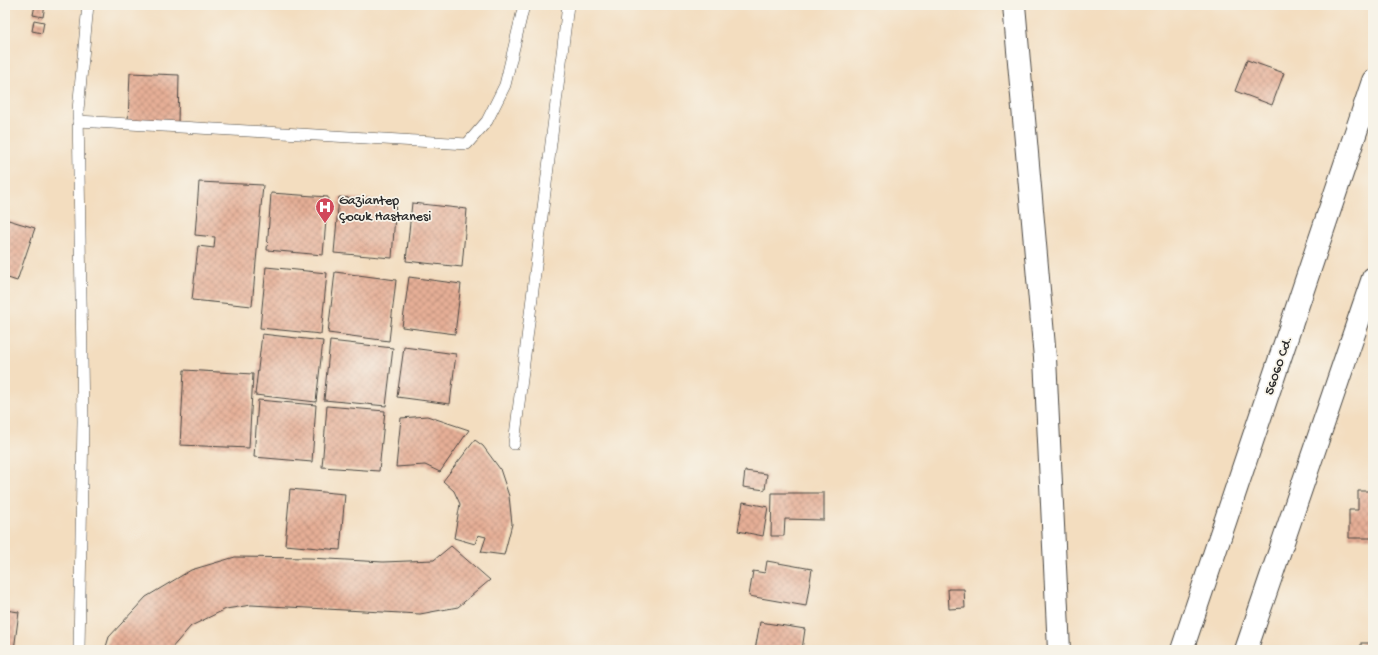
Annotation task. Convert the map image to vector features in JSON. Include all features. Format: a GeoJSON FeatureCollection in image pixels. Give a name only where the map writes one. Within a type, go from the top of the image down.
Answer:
{"type":"FeatureCollection","features":[{"type":"Feature","properties":{"kind":"main road"},"geometry":{"type":"LineString","coordinates":[[1014,5],[1045,358],[1059,650]]}},
{"type":"Feature","properties":{"kind":"main road","name":"56060 Cd."},"geometry":{"type":"LineString","coordinates":[[1182,650],[1373,81]]}},
{"type":"Feature","properties":{"kind":"main road"},"geometry":{"type":"LineString","coordinates":[[1246,650],[1373,278]]}},
{"type":"Feature","properties":{"kind":"lane"},"geometry":{"type":"LineString","coordinates":[[79,650],[83,421],[78,121],[88,5]]}},
{"type":"Feature","properties":{"kind":"lane"},"geometry":{"type":"LineString","coordinates":[[78,121],[467,144],[487,121],[505,85],[524,5]]}},
{"type":"Feature","properties":{"kind":"lane"},"geometry":{"type":"LineString","coordinates":[[514,444],[568,5]]}},
{"type":"Feature","properties":{"kind":"building"},"geometry":{"type":"Polygon","coordinates":[[[35,5],[45,5],[43,17],[33,15],[35,5]]]}},
{"type":"Feature","properties":{"kind":"building"},"geometry":{"type":"Polygon","coordinates":[[[34,20],[44,22],[42,33],[32,31],[34,20]]]}},
{"type":"Feature","properties":{"kind":"building"},"geometry":{"type":"Polygon","coordinates":[[[1247,60],[1284,73],[1272,105],[1235,91],[1247,60]]]}},
{"type":"Feature","properties":{"kind":"building"},"geometry":{"type":"Polygon","coordinates":[[[130,73],[179,75],[178,123],[128,122],[130,73]]]}},
{"type":"Feature","properties":{"kind":"building"},"geometry":{"type":"Polygon","coordinates":[[[199,182],[263,185],[252,306],[192,300],[198,246],[214,248],[215,237],[195,235],[199,182]]]}},
{"type":"Feature","properties":{"kind":"building"},"geometry":{"type":"Polygon","coordinates":[[[271,193],[328,197],[323,255],[267,250],[271,193]]]}},
{"type":"Feature","properties":{"kind":"building"},"geometry":{"type":"Polygon","coordinates":[[[339,197],[396,201],[392,258],[334,253],[339,197]]]}},
{"type":"Feature","properties":{"kind":"building"},"geometry":{"type":"Polygon","coordinates":[[[412,203],[467,209],[462,267],[406,261],[412,203]]]}},
{"type":"Feature","properties":{"kind":"building"},"geometry":{"type":"Polygon","coordinates":[[[5,219],[35,228],[17,281],[5,277],[5,219]]]}},
{"type":"Feature","properties":{"kind":"building"},"geometry":{"type":"Polygon","coordinates":[[[266,267],[327,273],[321,334],[260,328],[266,267]]]}},
{"type":"Feature","properties":{"kind":"building"},"geometry":{"type":"Polygon","coordinates":[[[335,272],[396,280],[389,341],[328,333],[335,272]]]}},
{"type":"Feature","properties":{"kind":"building"},"geometry":{"type":"Polygon","coordinates":[[[409,277],[461,284],[455,334],[402,327],[409,277]]]}},
{"type":"Feature","properties":{"kind":"building"},"geometry":{"type":"Polygon","coordinates":[[[262,334],[323,341],[316,402],[255,395],[262,334]]]}},
{"type":"Feature","properties":{"kind":"building"},"geometry":{"type":"Polygon","coordinates":[[[330,341],[393,348],[386,406],[324,400],[330,341]]]}},
{"type":"Feature","properties":{"kind":"building"},"geometry":{"type":"Polygon","coordinates":[[[404,347],[456,354],[450,404],[397,397],[404,347]]]}},
{"type":"Feature","properties":{"kind":"building"},"geometry":{"type":"Polygon","coordinates":[[[184,370],[253,374],[249,448],[180,445],[184,370]]]}},
{"type":"Feature","properties":{"kind":"building"},"geometry":{"type":"Polygon","coordinates":[[[258,400],[316,405],[312,462],[254,457],[258,400]]]}},
{"type":"Feature","properties":{"kind":"building"},"geometry":{"type":"Polygon","coordinates":[[[327,406],[385,411],[379,471],[322,467],[327,406]]]}},
{"type":"Feature","properties":{"kind":"building"},"geometry":{"type":"Polygon","coordinates":[[[427,416],[469,430],[440,472],[425,465],[396,467],[401,418],[427,416]]]}},
{"type":"Feature","properties":{"kind":"building"},"geometry":{"type":"Polygon","coordinates":[[[475,440],[483,446],[500,469],[509,496],[512,524],[504,555],[481,552],[486,537],[478,535],[475,544],[454,538],[460,504],[454,491],[443,481],[475,440]]]}},
{"type":"Feature","properties":{"kind":"building"},"geometry":{"type":"Polygon","coordinates":[[[745,471],[767,474],[765,490],[743,487],[745,471]]]}},
{"type":"Feature","properties":{"kind":"building"},"geometry":{"type":"Polygon","coordinates":[[[290,489],[345,494],[340,550],[285,545],[290,489]]]}},
{"type":"Feature","properties":{"kind":"building"},"geometry":{"type":"Polygon","coordinates":[[[1358,491],[1373,491],[1373,538],[1349,538],[1349,510],[1358,510],[1358,491]]]}},
{"type":"Feature","properties":{"kind":"building"},"geometry":{"type":"Polygon","coordinates":[[[772,493],[824,493],[824,520],[785,519],[784,536],[771,536],[772,493]]]}},
{"type":"Feature","properties":{"kind":"building"},"geometry":{"type":"Polygon","coordinates":[[[743,502],[768,507],[763,536],[738,531],[743,502]]]}},
{"type":"Feature","properties":{"kind":"building"},"geometry":{"type":"Polygon","coordinates":[[[451,546],[490,580],[458,607],[420,614],[251,605],[226,609],[191,626],[170,650],[105,650],[109,637],[146,597],[191,570],[235,557],[310,558],[383,562],[434,560],[451,546]]]}},
{"type":"Feature","properties":{"kind":"building"},"geometry":{"type":"Polygon","coordinates":[[[767,561],[812,569],[806,606],[749,596],[753,571],[765,573],[767,561]]]}},
{"type":"Feature","properties":{"kind":"building"},"geometry":{"type":"Polygon","coordinates":[[[948,589],[964,589],[965,608],[949,609],[948,589]]]}},
{"type":"Feature","properties":{"kind":"building"},"geometry":{"type":"Polygon","coordinates":[[[5,610],[19,612],[14,650],[5,650],[5,610]]]}},
{"type":"Feature","properties":{"kind":"building"},"geometry":{"type":"Polygon","coordinates":[[[760,622],[805,629],[802,650],[755,650],[760,622]]]}},
{"type":"Feature","properties":{"kind":"building"},"geometry":{"type":"Polygon","coordinates":[[[1361,643],[1373,643],[1373,650],[1361,650],[1361,643]]]}},
{"type":"Feature","properties":{"kind":"place","name":"Gaziantep Çocuk Hastanesi"},"geometry":{"type":"Point","coordinates":[325,224]}}]}
